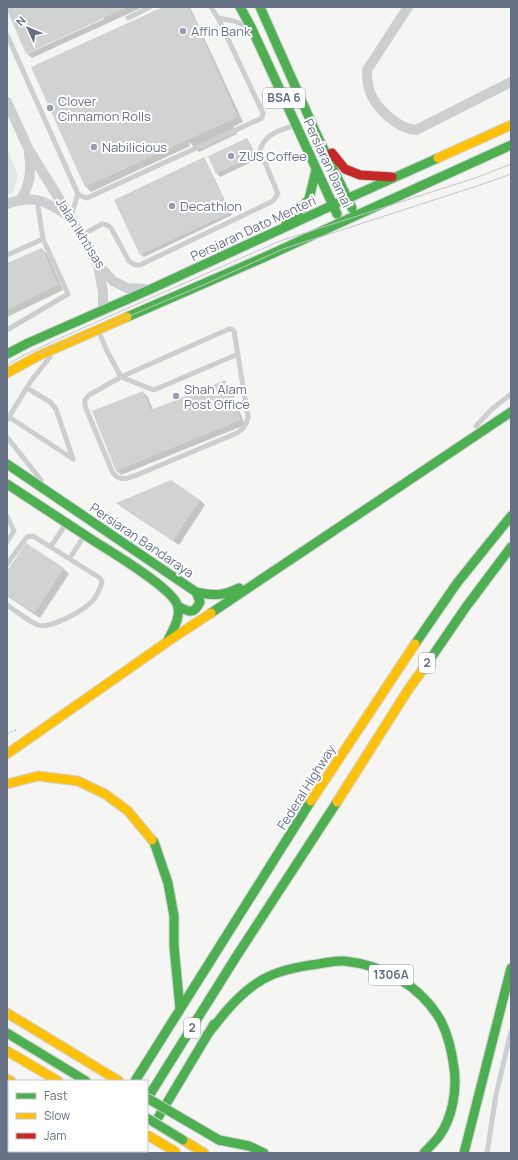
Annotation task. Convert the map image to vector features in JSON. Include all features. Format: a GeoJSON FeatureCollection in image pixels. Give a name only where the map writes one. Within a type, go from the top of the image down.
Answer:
{"type":"FeatureCollection","features":[{"type":"Feature","properties":{"kind":"main road","name":"Persiaran Damai"},"geometry":{"type":"LineString","coordinates":[[240,7],[251,27],[341,222]]}},
{"type":"Feature","properties":{"kind":"main road","name":"Persiaran Damai"},"geometry":{"type":"LineString","coordinates":[[260,7],[316,133],[355,215]]}},
{"type":"Feature","properties":{"kind":"main road","name":"Persiaran Dato Menteri"},"geometry":{"type":"LineString","coordinates":[[7,354],[28,343],[103,311],[511,125]]}},
{"type":"Feature","properties":{"kind":"main road"},"geometry":{"type":"LineString","coordinates":[[316,133],[345,169],[360,175],[397,177]]}},
{"type":"Feature","properties":{"kind":"main road"},"geometry":{"type":"LineString","coordinates":[[7,373],[38,356],[267,256],[511,145]]}},
{"type":"Feature","properties":{"kind":"main road"},"geometry":{"type":"LineString","coordinates":[[274,232],[296,214],[309,199],[316,170]]}},
{"type":"Feature","properties":{"kind":"main road"},"geometry":{"type":"LineString","coordinates":[[7,754],[167,642],[511,412]]}},
{"type":"Feature","properties":{"kind":"main road","name":"Persiaran Bandaraya"},"geometry":{"type":"LineString","coordinates":[[7,464],[196,592],[212,596],[226,594],[272,571]]}},
{"type":"Feature","properties":{"kind":"main road","name":"Persiaran Bandaraya"},"geometry":{"type":"LineString","coordinates":[[7,484],[132,566],[170,594],[178,606]]}},
{"type":"Feature","properties":{"kind":"main road","name":"Federal Highway"},"geometry":{"type":"LineString","coordinates":[[136,1080],[328,775],[406,656],[457,583],[511,516]]}},
{"type":"Feature","properties":{"kind":"main road","name":"2"},"geometry":{"type":"LineString","coordinates":[[148,1096],[236,957],[350,783],[408,690],[466,606],[511,547]]}},
{"type":"Feature","properties":{"kind":"main road"},"geometry":{"type":"LineString","coordinates":[[167,642],[177,620],[178,606],[192,612],[196,610],[200,602],[196,592]]}},
{"type":"Feature","properties":{"kind":"main road"},"geometry":{"type":"LineString","coordinates":[[7,784],[38,776],[78,781],[105,794],[128,811],[154,842],[168,883],[174,916],[174,946],[180,1010]]}},
{"type":"Feature","properties":{"kind":"main road"},"geometry":{"type":"LineString","coordinates":[[232,979],[236,957]]}},
{"type":"Feature","properties":{"kind":"main road","name":"1306A"},"geometry":{"type":"LineString","coordinates":[[207,1035],[230,1007],[247,990],[265,978],[294,968],[343,961],[378,968],[409,984],[424,998],[437,1014],[445,1031],[451,1048],[455,1082],[450,1112],[440,1135],[424,1153]]}},
{"type":"Feature","properties":{"kind":"main road"},"geometry":{"type":"LineString","coordinates":[[464,1153],[511,968]]}},
{"type":"Feature","properties":{"kind":"main road"},"geometry":{"type":"LineString","coordinates":[[148,1133],[228,1001],[229,993]]}},
{"type":"Feature","properties":{"kind":"main road"},"geometry":{"type":"LineString","coordinates":[[7,1013],[117,1080]]}},
{"type":"Feature","properties":{"kind":"main road"},"geometry":{"type":"LineString","coordinates":[[7,1033],[84,1080]]}},
{"type":"Feature","properties":{"kind":"main road"},"geometry":{"type":"LineString","coordinates":[[7,1051],[56,1080]]}},
{"type":"Feature","properties":{"kind":"main road"},"geometry":{"type":"LineString","coordinates":[[148,1099],[219,1140],[237,1153]]}},
{"type":"Feature","properties":{"kind":"main road"},"geometry":{"type":"LineString","coordinates":[[148,1119],[204,1153]]}},
{"type":"Feature","properties":{"kind":"main road"},"geometry":{"type":"LineString","coordinates":[[148,1136],[177,1153]]}},
{"type":"Feature","properties":{"kind":"main road"},"geometry":{"type":"LineString","coordinates":[[219,1140],[249,1146],[264,1153]]}},
{"type":"Feature","properties":{"kind":"street"},"geometry":{"type":"LineString","coordinates":[[408,7],[367,70],[367,81],[370,93],[377,104],[393,120],[403,127],[416,130],[511,82]]}},
{"type":"Feature","properties":{"kind":"street","name":"Jalan Ikhtisas"},"geometry":{"type":"LineString","coordinates":[[7,102],[29,150],[98,265],[113,281],[127,288],[151,289]]}},
{"type":"Feature","properties":{"kind":"street","name":"Jalan Ikhtisas"},"geometry":{"type":"LineString","coordinates":[[21,199],[30,182],[31,166],[29,150]]}},
{"type":"Feature","properties":{"kind":"street"},"geometry":{"type":"LineString","coordinates":[[7,204],[21,199],[37,199],[52,205],[71,218]]}},
{"type":"Feature","properties":{"kind":"street"},"geometry":{"type":"LineString","coordinates":[[98,265],[103,292],[103,311]]}},
{"type":"Feature","properties":{"kind":"lane"},"geometry":{"type":"LineString","coordinates":[[128,18],[150,7]]}},
{"type":"Feature","properties":{"kind":"lane"},"geometry":{"type":"LineString","coordinates":[[7,35],[78,194],[88,198],[262,118],[263,113],[218,18],[211,7]]}},
{"type":"Feature","properties":{"kind":"lane"},"geometry":{"type":"LineString","coordinates":[[218,18],[234,21],[251,27]]}},
{"type":"Feature","properties":{"kind":"lane"},"geometry":{"type":"LineString","coordinates":[[80,236],[102,224],[107,225],[111,228],[129,261],[135,265],[140,265],[273,201],[278,194],[260,150],[262,142],[268,136],[296,124]]}},
{"type":"Feature","properties":{"kind":"lane"},"geometry":{"type":"LineString","coordinates":[[71,218],[78,194]]}},
{"type":"Feature","properties":{"kind":"lane"},"geometry":{"type":"LineString","coordinates":[[7,330],[68,294],[43,239],[37,199]]}},
{"type":"Feature","properties":{"kind":"lane"},"geometry":{"type":"LineString","coordinates":[[7,255],[43,239]]}},
{"type":"Feature","properties":{"kind":"lane"},"geometry":{"type":"LineString","coordinates":[[98,329],[107,351],[121,377],[154,390],[238,354]]}},
{"type":"Feature","properties":{"kind":"lane"},"geometry":{"type":"LineString","coordinates":[[232,329],[234,331],[238,354],[248,416],[247,422],[241,431],[136,475],[122,479],[119,478],[114,475],[112,471],[85,406],[85,400],[89,395],[121,377],[232,329]]}},
{"type":"Feature","properties":{"kind":"lane"},"geometry":{"type":"LineString","coordinates":[[27,388],[50,402],[56,409],[73,459],[8,418],[27,388],[56,348]]}},
{"type":"Feature","properties":{"kind":"lane"},"geometry":{"type":"LineString","coordinates":[[454,450],[492,408],[511,394]]}},
{"type":"Feature","properties":{"kind":"lane"},"geometry":{"type":"LineString","coordinates":[[7,437],[54,496]]}},
{"type":"Feature","properties":{"kind":"lane"},"geometry":{"type":"LineString","coordinates":[[7,516],[14,531],[7,542]]}},
{"type":"Feature","properties":{"kind":"lane"},"geometry":{"type":"LineString","coordinates":[[51,546],[67,523]]}},
{"type":"Feature","properties":{"kind":"lane"},"geometry":{"type":"LineString","coordinates":[[70,558],[85,535]]}},
{"type":"Feature","properties":{"kind":"lane"},"geometry":{"type":"LineString","coordinates":[[7,564],[27,537],[33,536],[70,558],[100,578],[102,582],[100,589],[91,603],[67,618],[43,626],[36,625],[7,605]]}},
{"type":"Feature","properties":{"kind":"lane"},"geometry":{"type":"LineString","coordinates":[[487,1153],[496,1095],[511,1031]]}},
{"type":"Feature","properties":{"kind":"shaded area"},"geometry":{"type":"Polygon","coordinates":[[[7,148],[18,176],[13,193],[7,195],[7,148]]]}},
{"type":"Feature","properties":{"kind":"building"},"geometry":{"type":"Polygon","coordinates":[[[7,7],[128,7],[26,54],[7,7]]]}},
{"type":"Feature","properties":{"kind":"building"},"geometry":{"type":"Polygon","coordinates":[[[163,7],[189,7],[238,117],[85,187],[31,67],[163,7]]]}},
{"type":"Feature","properties":{"kind":"building","name":"ZUS Coffee"},"geometry":{"type":"Polygon","coordinates":[[[247,138],[255,155],[216,174],[208,156],[247,138]]]}},
{"type":"Feature","properties":{"kind":"building","name":"Decathlon"},"geometry":{"type":"Polygon","coordinates":[[[204,157],[230,213],[140,255],[114,200],[204,157]]]}},
{"type":"Feature","properties":{"kind":"building"},"geometry":{"type":"Polygon","coordinates":[[[42,248],[58,285],[7,310],[7,263],[42,248]]]}},
{"type":"Feature","properties":{"kind":"building"},"geometry":{"type":"Polygon","coordinates":[[[225,380],[241,420],[116,471],[92,411],[143,391],[151,410],[225,380]]]}},
{"type":"Feature","properties":{"kind":"building"},"geometry":{"type":"Polygon","coordinates":[[[171,480],[200,500],[173,541],[116,503],[171,480]]]}},
{"type":"Feature","properties":{"kind":"building"},"geometry":{"type":"Polygon","coordinates":[[[26,543],[64,568],[35,613],[7,595],[7,571],[26,543]]]}},
{"type":"Feature","properties":{"kind":"tram line"},"geometry":{"type":"LineString","coordinates":[[7,365],[22,356],[67,335],[280,241],[478,177],[511,164]]}},
{"type":"Feature","properties":{"kind":"tram line"},"geometry":{"type":"LineString","coordinates":[[37,355],[208,283],[283,249],[511,174]]}},
{"type":"Feature","properties":{"kind":"traffic: fast"},"geometry":{"type":"LineString","coordinates":[[240,7],[251,27],[337,214]]}},
{"type":"Feature","properties":{"kind":"traffic: fast"},"geometry":{"type":"LineString","coordinates":[[260,7],[316,133],[352,208]]}},
{"type":"Feature","properties":{"kind":"traffic: fast"},"geometry":{"type":"LineString","coordinates":[[127,317],[267,256],[511,145]]}},
{"type":"Feature","properties":{"kind":"traffic: fast"},"geometry":{"type":"LineString","coordinates":[[7,354],[28,343],[151,289],[438,158]]}},
{"type":"Feature","properties":{"kind":"traffic: fast"},"geometry":{"type":"LineString","coordinates":[[286,222],[296,214],[309,199],[316,170]]}},
{"type":"Feature","properties":{"kind":"traffic: fast"},"geometry":{"type":"LineString","coordinates":[[211,613],[511,412]]}},
{"type":"Feature","properties":{"kind":"traffic: fast"},"geometry":{"type":"LineString","coordinates":[[7,464],[196,592],[218,594],[228,593],[239,588]]}},
{"type":"Feature","properties":{"kind":"traffic: fast"},"geometry":{"type":"LineString","coordinates":[[7,484],[127,561],[163,588],[172,597],[177,604],[178,609],[176,624],[167,642]]}},
{"type":"Feature","properties":{"kind":"traffic: fast"},"geometry":{"type":"LineString","coordinates":[[415,644],[457,583],[511,516]]}},
{"type":"Feature","properties":{"kind":"traffic: fast"},"geometry":{"type":"LineString","coordinates":[[431,658],[466,607],[511,547]]}},
{"type":"Feature","properties":{"kind":"traffic: fast"},"geometry":{"type":"LineString","coordinates":[[178,606],[185,610],[193,611],[200,602],[196,592]]}},
{"type":"Feature","properties":{"kind":"traffic: fast"},"geometry":{"type":"LineString","coordinates":[[136,1080],[311,801]]}},
{"type":"Feature","properties":{"kind":"traffic: fast"},"geometry":{"type":"LineString","coordinates":[[148,1097],[236,957],[337,802]]}},
{"type":"Feature","properties":{"kind":"traffic: fast"},"geometry":{"type":"LineString","coordinates":[[152,840],[168,883],[174,916],[174,946],[180,1009]]}},
{"type":"Feature","properties":{"kind":"traffic: fast"},"geometry":{"type":"LineString","coordinates":[[207,1035],[230,1007],[250,988],[263,979],[283,971],[344,961],[373,967],[400,979],[423,997],[441,1021],[446,1032],[454,1068],[455,1085],[451,1111],[437,1140],[424,1153]]}},
{"type":"Feature","properties":{"kind":"traffic: fast"},"geometry":{"type":"LineString","coordinates":[[464,1153],[511,968]]}},
{"type":"Feature","properties":{"kind":"traffic: fast"},"geometry":{"type":"LineString","coordinates":[[156,1121],[214,1024]]}},
{"type":"Feature","properties":{"kind":"traffic: fast"},"geometry":{"type":"LineString","coordinates":[[7,1033],[84,1080]]}},
{"type":"Feature","properties":{"kind":"traffic: fast"},"geometry":{"type":"LineString","coordinates":[[148,1099],[219,1140]]}},
{"type":"Feature","properties":{"kind":"traffic: fast"},"geometry":{"type":"LineString","coordinates":[[148,1119],[183,1140]]}},
{"type":"Feature","properties":{"kind":"traffic: fast"},"geometry":{"type":"LineString","coordinates":[[219,1140],[249,1146],[264,1153]]}},
{"type":"Feature","properties":{"kind":"traffic: slow"},"geometry":{"type":"LineString","coordinates":[[438,158],[511,125]]}},
{"type":"Feature","properties":{"kind":"traffic: slow"},"geometry":{"type":"LineString","coordinates":[[7,373],[38,356],[127,317]]}},
{"type":"Feature","properties":{"kind":"traffic: slow"},"geometry":{"type":"LineString","coordinates":[[7,754],[211,613]]}},
{"type":"Feature","properties":{"kind":"traffic: slow"},"geometry":{"type":"LineString","coordinates":[[311,801],[415,644]]}},
{"type":"Feature","properties":{"kind":"traffic: slow"},"geometry":{"type":"LineString","coordinates":[[337,802],[408,690],[431,658]]}},
{"type":"Feature","properties":{"kind":"traffic: slow"},"geometry":{"type":"LineString","coordinates":[[7,784],[38,776],[78,781],[105,794],[128,811],[152,840]]}},
{"type":"Feature","properties":{"kind":"traffic: slow"},"geometry":{"type":"LineString","coordinates":[[7,1013],[117,1080]]}},
{"type":"Feature","properties":{"kind":"traffic: slow"},"geometry":{"type":"LineString","coordinates":[[7,1051],[56,1080]]}},
{"type":"Feature","properties":{"kind":"traffic: slow"},"geometry":{"type":"LineString","coordinates":[[148,1136],[176,1152]]}},
{"type":"Feature","properties":{"kind":"traffic: slow"},"geometry":{"type":"LineString","coordinates":[[183,1140],[204,1153]]}},
{"type":"Feature","properties":{"kind":"traffic: jam"},"geometry":{"type":"LineString","coordinates":[[332,153],[345,169],[360,175],[392,177]]}},
{"type":"Feature","properties":{"kind":"place","name":"Affin Bank"},"geometry":{"type":"Point","coordinates":[183,31]}},
{"type":"Feature","properties":{"kind":"place","name":"Clover Cinnamon Rolls"},"geometry":{"type":"Point","coordinates":[50,108]}},
{"type":"Feature","properties":{"kind":"place","name":"Nabilicious"},"geometry":{"type":"Point","coordinates":[94,147]}},
{"type":"Feature","properties":{"kind":"place","name":"ZUS Coffee"},"geometry":{"type":"Point","coordinates":[231,156]}},
{"type":"Feature","properties":{"kind":"place","name":"Decathlon"},"geometry":{"type":"Point","coordinates":[172,206]}},
{"type":"Feature","properties":{"kind":"place","name":"Shah Alam Post Office"},"geometry":{"type":"Point","coordinates":[176,396]}}]}
